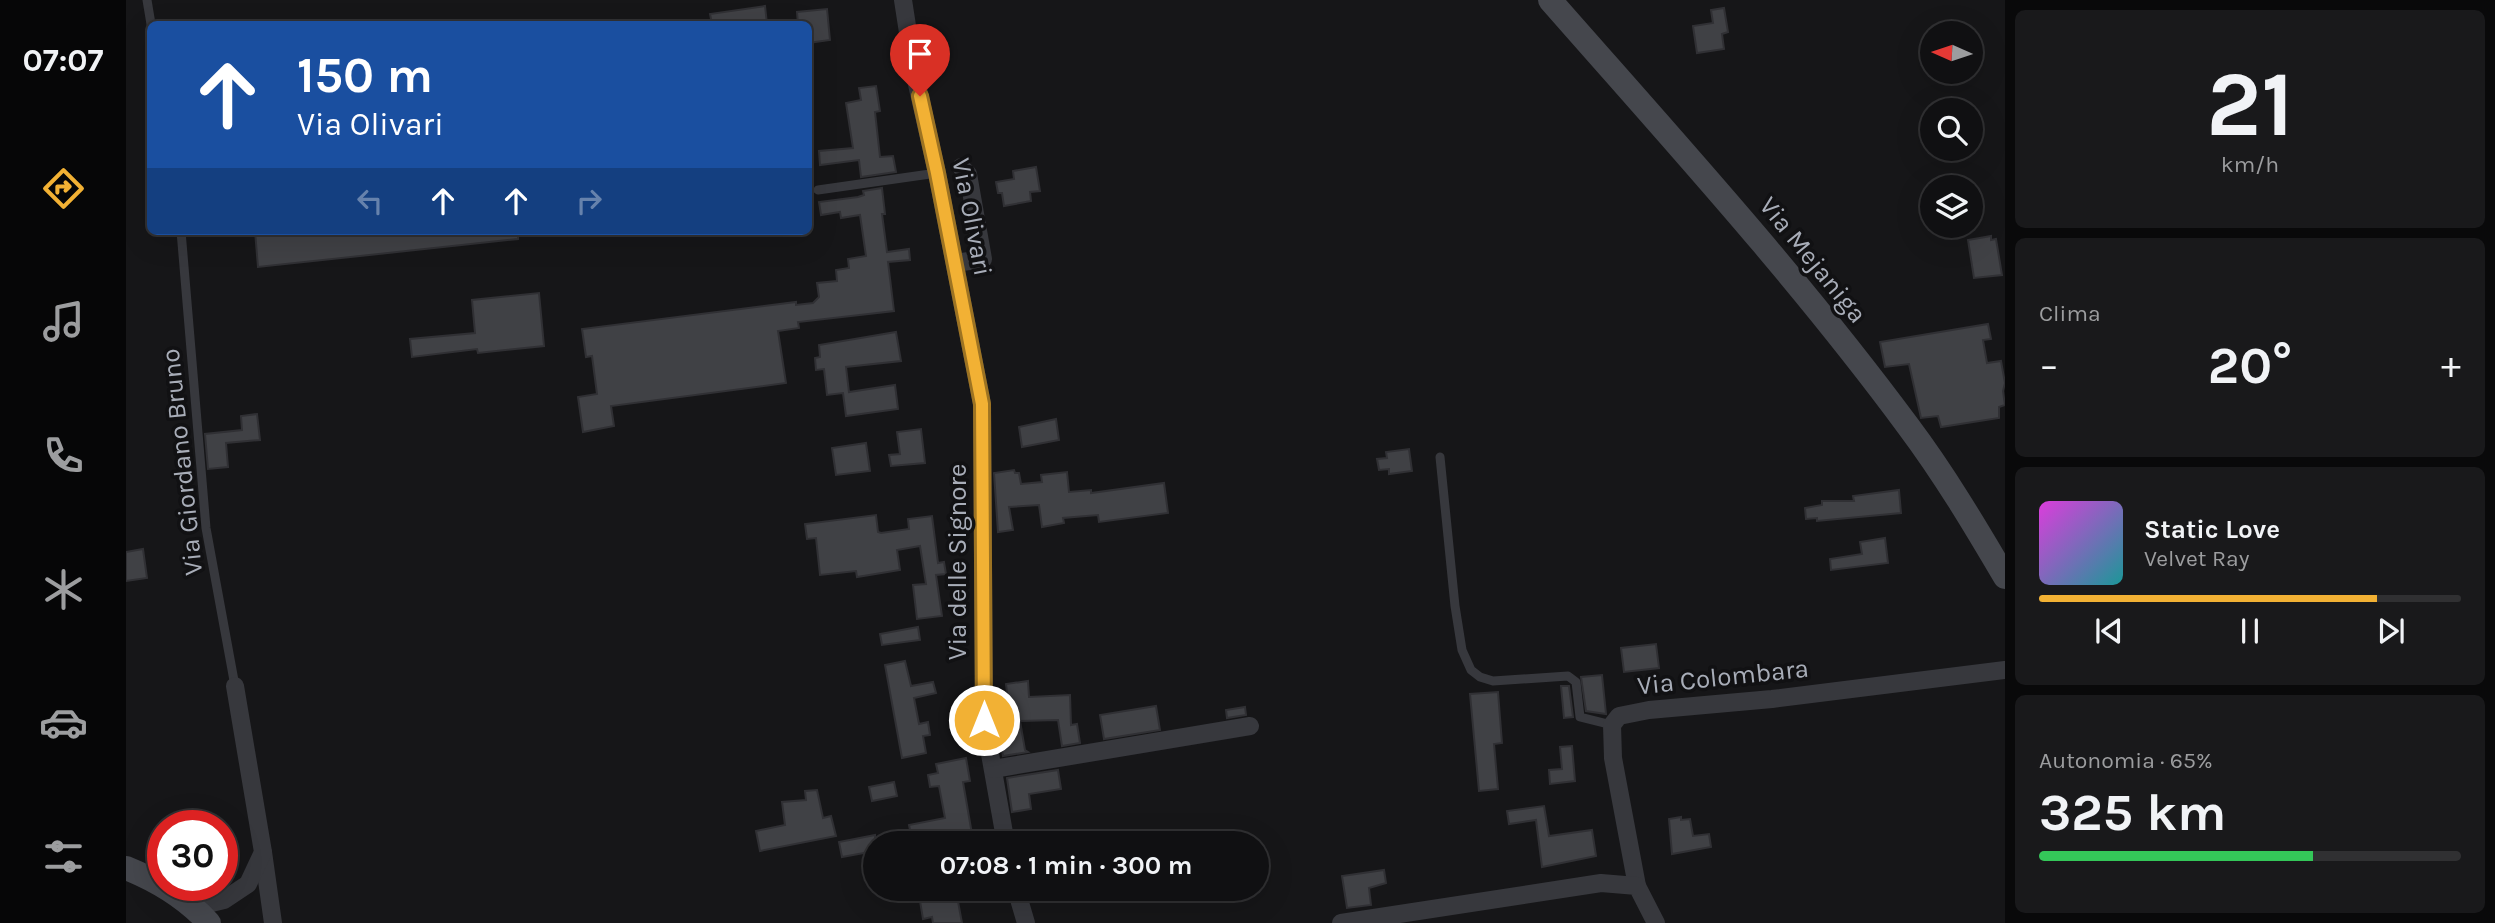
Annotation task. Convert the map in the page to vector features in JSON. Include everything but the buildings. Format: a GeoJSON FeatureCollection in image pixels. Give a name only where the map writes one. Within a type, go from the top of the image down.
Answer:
{"type":"FeatureCollection","features":[{"type":"Feature","properties":{"kind":"main road","name":"Via Mejaniga"},"geometry":{"type":"LineString","coordinates":[[1550,0],[1779,262],[1900,415],[1972,522],[2005,577]]}},
{"type":"Feature","properties":{"kind":"main road"},"geometry":{"type":"LineString","coordinates":[[126,867],[143,875],[202,915]]}},
{"type":"Feature","properties":{"kind":"street","name":"Via Olivari"},"geometry":{"type":"LineString","coordinates":[[903,0],[914,71],[937,173],[982,404]]}},
{"type":"Feature","properties":{"kind":"street"},"geometry":{"type":"LineString","coordinates":[[955,263],[983,259],[968,174],[961,167]]}},
{"type":"Feature","properties":{"kind":"street","name":"Via delle Signore"},"geometry":{"type":"LineString","coordinates":[[982,404],[984,720],[1004,831]]}},
{"type":"Feature","properties":{"kind":"street","name":"Via Colombara"},"geometry":{"type":"LineString","coordinates":[[1656,923],[1637,886],[1613,758],[1612,725],[1619,716],[1649,710],[1772,699],[2005,670]]}},
{"type":"Feature","properties":{"kind":"street"},"geometry":{"type":"LineString","coordinates":[[235,686],[274,923]]}},
{"type":"Feature","properties":{"kind":"street"},"geometry":{"type":"LineString","coordinates":[[993,769],[1250,726]]}},
{"type":"Feature","properties":{"kind":"street"},"geometry":{"type":"LineString","coordinates":[[202,915],[248,884],[263,852]]}},
{"type":"Feature","properties":{"kind":"street"},"geometry":{"type":"LineString","coordinates":[[1341,923],[1433,916],[1601,883],[1637,886]]}},
{"type":"Feature","properties":{"kind":"street"},"geometry":{"type":"LineString","coordinates":[[1020,901],[1026,923]]}},
{"type":"Feature","properties":{"kind":"lane"},"geometry":{"type":"LineString","coordinates":[[147,0],[150,21]]}},
{"type":"Feature","properties":{"kind":"lane"},"geometry":{"type":"LineString","coordinates":[[818,190],[937,173]]}},
{"type":"Feature","properties":{"kind":"lane","name":"Via Giordano Bruno"},"geometry":{"type":"LineString","coordinates":[[181,235],[206,528],[235,686]]}},
{"type":"Feature","properties":{"kind":"lane"},"geometry":{"type":"LineString","coordinates":[[1440,457],[1455,606],[1462,650],[1471,670],[1480,677],[1493,681],[1568,676],[1576,682],[1580,717],[1612,725]]}},
{"type":"Feature","properties":{"kind":"route"},"geometry":{"type":"LineString","coordinates":[[920,96],[982,404],[984,720]]}}]}
